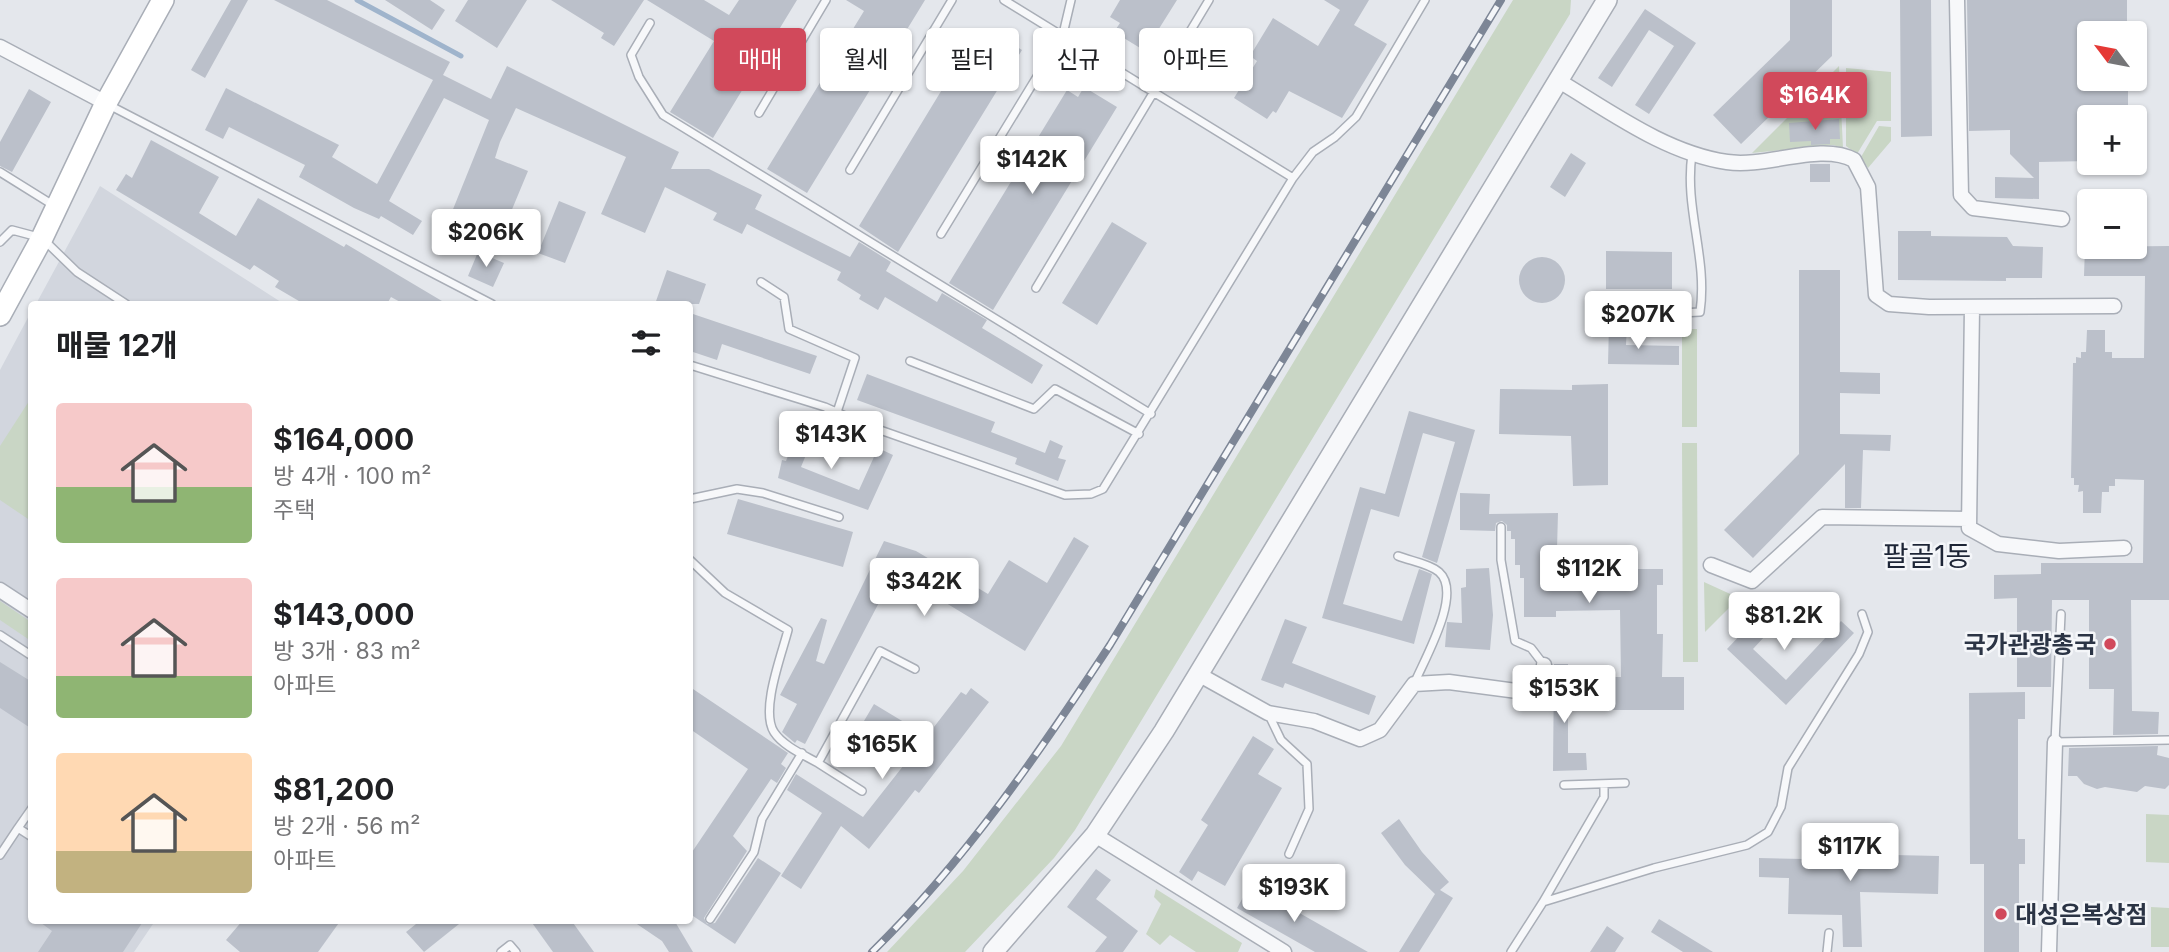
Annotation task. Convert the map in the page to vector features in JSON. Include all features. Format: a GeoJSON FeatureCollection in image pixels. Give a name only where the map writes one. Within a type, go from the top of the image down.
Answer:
{"type":"FeatureCollection","features":[{"type":"Feature","properties":{"kind":"main road"},"geometry":{"type":"LineString","coordinates":[[0,314],[42,238],[106,103],[163,0]]}},
{"type":"Feature","properties":{"kind":"street"},"geometry":{"type":"LineString","coordinates":[[993,952],[1094,835],[1198,674],[1607,0]]}},
{"type":"Feature","properties":{"kind":"street"},"geometry":{"type":"LineString","coordinates":[[1956,0],[1961,195],[1973,208],[2062,219]]}},
{"type":"Feature","properties":{"kind":"street"},"geometry":{"type":"LineString","coordinates":[[0,47],[106,103]]}},
{"type":"Feature","properties":{"kind":"street"},"geometry":{"type":"LineString","coordinates":[[1559,81],[1643,131],[1692,154],[1729,163],[1772,162],[1831,153],[1854,160],[1868,187],[1876,295],[1889,304],[1972,307],[2114,306]]}},
{"type":"Feature","properties":{"kind":"street"},"geometry":{"type":"LineString","coordinates":[[1972,307],[1969,528],[1998,544],[2059,551],[2124,548]]}},
{"type":"Feature","properties":{"kind":"street"},"geometry":{"type":"LineString","coordinates":[[1711,565],[1752,581],[1822,517],[1969,519]]}},
{"type":"Feature","properties":{"kind":"street"},"geometry":{"type":"LineString","coordinates":[[0,590],[28,608]]}},
{"type":"Feature","properties":{"kind":"street"},"geometry":{"type":"LineString","coordinates":[[1198,674],[1268,713],[1314,721],[1360,739],[1380,730],[1414,684],[1449,682],[1539,694],[1545,679],[1545,666]]}},
{"type":"Feature","properties":{"kind":"street"},"geometry":{"type":"LineString","coordinates":[[2049,952],[2055,742]]}},
{"type":"Feature","properties":{"kind":"street"},"geometry":{"type":"LineString","coordinates":[[1094,835],[1284,952]]}},
{"type":"Feature","properties":{"kind":"lane"},"geometry":{"type":"LineString","coordinates":[[759,113],[826,0]]}},
{"type":"Feature","properties":{"kind":"lane"},"geometry":{"type":"LineString","coordinates":[[850,170],[952,0]]}},
{"type":"Feature","properties":{"kind":"lane"},"geometry":{"type":"LineString","coordinates":[[1004,0],[1053,28]]}},
{"type":"Feature","properties":{"kind":"lane"},"geometry":{"type":"LineString","coordinates":[[1065,28],[1072,0]]}},
{"type":"Feature","properties":{"kind":"lane"},"geometry":{"type":"LineString","coordinates":[[1036,288],[1209,0]]}},
{"type":"Feature","properties":{"kind":"lane"},"geometry":{"type":"LineString","coordinates":[[693,366],[837,412],[863,424],[1065,495],[1091,494],[1103,489],[1293,178],[1313,152],[1335,137],[1356,117],[1425,0]]}},
{"type":"Feature","properties":{"kind":"lane"},"geometry":{"type":"LineString","coordinates":[[650,23],[631,55],[639,77],[663,115],[1151,414]]}},
{"type":"Feature","properties":{"kind":"lane"},"geometry":{"type":"LineString","coordinates":[[1125,73],[1293,178]]}},
{"type":"Feature","properties":{"kind":"lane"},"geometry":{"type":"LineString","coordinates":[[941,234],[1033,83]]}},
{"type":"Feature","properties":{"kind":"lane"},"geometry":{"type":"LineString","coordinates":[[106,103],[481,301]]}},
{"type":"Feature","properties":{"kind":"lane"},"geometry":{"type":"LineString","coordinates":[[1602,317],[1700,312],[1704,282],[1688,179],[1692,154]]}},
{"type":"Feature","properties":{"kind":"lane"},"geometry":{"type":"LineString","coordinates":[[0,172],[57,208]]}},
{"type":"Feature","properties":{"kind":"lane"},"geometry":{"type":"LineString","coordinates":[[0,242],[12,230],[42,238],[77,272],[121,301]]}},
{"type":"Feature","properties":{"kind":"lane"},"geometry":{"type":"LineString","coordinates":[[761,282],[784,297],[789,329],[855,358],[837,412]]}},
{"type":"Feature","properties":{"kind":"lane"},"geometry":{"type":"LineString","coordinates":[[910,361],[1034,409],[1055,388],[1139,434]]}},
{"type":"Feature","properties":{"kind":"lane"},"geometry":{"type":"LineString","coordinates":[[693,498],[737,489],[763,493],[839,517]]}},
{"type":"Feature","properties":{"kind":"lane"},"geometry":{"type":"LineString","coordinates":[[1500,527],[1501,560],[1515,641],[1531,648],[1545,666]]}},
{"type":"Feature","properties":{"kind":"lane"},"geometry":{"type":"LineString","coordinates":[[1398,556],[1437,570],[1446,579],[1449,600],[1414,684]]}},
{"type":"Feature","properties":{"kind":"lane"},"geometry":{"type":"LineString","coordinates":[[693,563],[724,593],[788,630],[769,705],[772,730],[783,742],[862,791]]}},
{"type":"Feature","properties":{"kind":"lane"},"geometry":{"type":"LineString","coordinates":[[1542,902],[1654,868],[1747,845],[1768,832],[1781,807],[1787,768],[1859,654],[1868,632],[1863,614]]}},
{"type":"Feature","properties":{"kind":"lane"},"geometry":{"type":"LineString","coordinates":[[2061,614],[2055,742],[2169,740]]}},
{"type":"Feature","properties":{"kind":"lane"},"geometry":{"type":"LineString","coordinates":[[0,635],[28,653]]}},
{"type":"Feature","properties":{"kind":"lane"},"geometry":{"type":"LineString","coordinates":[[818,763],[880,651],[915,669]]}},
{"type":"Feature","properties":{"kind":"lane"},"geometry":{"type":"LineString","coordinates":[[1268,713],[1282,740],[1307,764],[1309,809],[1289,854]]}},
{"type":"Feature","properties":{"kind":"lane"},"geometry":{"type":"LineString","coordinates":[[710,919],[754,852],[762,819],[802,753]]}},
{"type":"Feature","properties":{"kind":"lane"},"geometry":{"type":"LineString","coordinates":[[1564,785],[1625,783]]}},
{"type":"Feature","properties":{"kind":"lane"},"geometry":{"type":"LineString","coordinates":[[1511,952],[1604,797],[1604,784]]}},
{"type":"Feature","properties":{"kind":"lane"},"geometry":{"type":"LineString","coordinates":[[0,855],[28,814]]}},
{"type":"Feature","properties":{"kind":"lane"},"geometry":{"type":"LineString","coordinates":[[18,828],[28,834]]}},
{"type":"Feature","properties":{"kind":"lane"},"geometry":{"type":"LineString","coordinates":[[1827,952],[1829,933]]}},
{"type":"Feature","properties":{"kind":"lane"},"geometry":{"type":"LineString","coordinates":[[501,952],[510,945],[516,952]]}},
{"type":"Feature","properties":{"kind":"shaded area"},"geometry":{"type":"Polygon","coordinates":[[[100,186],[279,301],[38,301],[100,186]]]}},
{"type":"Feature","properties":{"kind":"shaded area"},"geometry":{"type":"Polygon","coordinates":[[[28,318],[28,924],[153,924],[134,952],[0,952],[0,370],[28,318]]]}},
{"type":"Feature","properties":{"kind":"green space"},"geometry":{"type":"Polygon","coordinates":[[[1513,0],[1571,0],[1570,14],[1075,830],[1054,858],[965,952],[887,952],[963,871],[1061,746],[1513,0]]]}},
{"type":"Feature","properties":{"kind":"green space"},"geometry":{"type":"Polygon","coordinates":[[[1839,66],[1843,148],[1833,145],[1752,153],[1839,66]]]}},
{"type":"Feature","properties":{"kind":"green space"},"geometry":{"type":"Polygon","coordinates":[[[1846,68],[1891,72],[1891,121],[1877,121],[1857,154],[1846,146],[1846,68]]]}},
{"type":"Feature","properties":{"kind":"green space"},"geometry":{"type":"Polygon","coordinates":[[[1879,126],[1891,127],[1891,141],[1868,168],[1861,157],[1879,126]]]}},
{"type":"Feature","properties":{"kind":"green space"},"geometry":{"type":"Polygon","coordinates":[[[1682,329],[1697,329],[1697,427],[1682,427],[1682,329]]]}},
{"type":"Feature","properties":{"kind":"green space"},"geometry":{"type":"Polygon","coordinates":[[[28,403],[28,519],[0,500],[0,446],[28,403]]]}},
{"type":"Feature","properties":{"kind":"green space"},"geometry":{"type":"Polygon","coordinates":[[[1682,443],[1697,443],[1698,662],[1683,662],[1682,443]]]}},
{"type":"Feature","properties":{"kind":"green space"},"geometry":{"type":"Polygon","coordinates":[[[1704,582],[1739,598],[1705,632],[1704,582]]]}},
{"type":"Feature","properties":{"kind":"green space"},"geometry":{"type":"Polygon","coordinates":[[[0,601],[28,620],[28,639],[0,620],[0,601]]]}},
{"type":"Feature","properties":{"kind":"green space"},"geometry":{"type":"Polygon","coordinates":[[[2146,814],[2169,815],[2169,863],[2146,862],[2146,814]]]}},
{"type":"Feature","properties":{"kind":"green space"},"geometry":{"type":"Polygon","coordinates":[[[1156,889],[1242,943],[1238,952],[1196,952],[1170,935],[1160,945],[1146,934],[1161,904],[1154,897],[1156,889]]]}},
{"type":"Feature","properties":{"kind":"green space"},"geometry":{"type":"Polygon","coordinates":[[[2151,907],[2169,908],[2169,947],[2151,947],[2151,907]]]}},
{"type":"Feature","properties":{"kind":"building"},"geometry":{"type":"Polygon","coordinates":[[[231,0],[248,0],[205,78],[191,70],[231,0]]]}},
{"type":"Feature","properties":{"kind":"building"},"geometry":{"type":"Polygon","coordinates":[[[274,0],[327,0],[450,62],[443,75],[491,99],[507,66],[679,152],[671,169],[709,169],[762,195],[755,209],[850,257],[859,242],[891,262],[886,271],[937,302],[942,293],[987,320],[982,328],[1043,365],[1032,384],[885,297],[878,310],[859,299],[861,295],[837,280],[841,272],[747,224],[742,234],[713,220],[717,213],[665,187],[645,233],[601,214],[626,157],[516,108],[495,158],[528,171],[503,231],[471,219],[462,242],[443,234],[489,120],[444,98],[389,201],[422,221],[413,235],[381,216],[379,219],[354,208],[299,177],[305,165],[229,127],[223,139],[205,130],[226,88],[339,145],[332,157],[377,184],[433,80],[274,0]]]}},
{"type":"Feature","properties":{"kind":"building"},"geometry":{"type":"Polygon","coordinates":[[[385,0],[430,0],[445,10],[432,30],[385,0]]]}},
{"type":"Feature","properties":{"kind":"building"},"geometry":{"type":"Polygon","coordinates":[[[468,0],[527,0],[497,48],[455,21],[468,0]]]}},
{"type":"Feature","properties":{"kind":"building"},"geometry":{"type":"Polygon","coordinates":[[[551,0],[644,0],[614,46],[601,38],[604,33],[551,0]]]}},
{"type":"Feature","properties":{"kind":"building"},"geometry":{"type":"Polygon","coordinates":[[[647,0],[704,0],[729,15],[739,0],[797,0],[780,28],[714,28],[714,41],[647,0]]]}},
{"type":"Feature","properties":{"kind":"building"},"geometry":{"type":"Polygon","coordinates":[[[846,0],[925,0],[908,28],[854,28],[864,11],[846,0]]]}},
{"type":"Feature","properties":{"kind":"building"},"geometry":{"type":"Polygon","coordinates":[[[1120,0],[1177,0],[1159,28],[1139,28],[1139,47],[1125,39],[1125,28],[1117,28],[1120,23],[1110,17],[1120,0]]]}},
{"type":"Feature","properties":{"kind":"building"},"geometry":{"type":"Polygon","coordinates":[[[1324,0],[1369,0],[1354,25],[1387,44],[1342,118],[1289,91],[1276,113],[1273,111],[1267,119],[1234,98],[1238,91],[1253,91],[1253,67],[1257,61],[1253,58],[1253,51],[1273,18],[1318,46],[1340,10],[1324,0]]]}},
{"type":"Feature","properties":{"kind":"building"},"geometry":{"type":"Polygon","coordinates":[[[1790,0],[1832,0],[1832,56],[1741,144],[1713,115],[1790,40],[1790,0]]]}},
{"type":"Feature","properties":{"kind":"building"},"geometry":{"type":"Polygon","coordinates":[[[1900,0],[1931,0],[1932,136],[1901,137],[1900,0]]]}},
{"type":"Feature","properties":{"kind":"building"},"geometry":{"type":"Polygon","coordinates":[[[1967,0],[2127,0],[2127,21],[2077,21],[2077,91],[2128,91],[2128,105],[2077,105],[2077,161],[2039,162],[2039,199],[1995,198],[1995,177],[2034,178],[2010,154],[2010,130],[1969,131],[1967,0]]]}},
{"type":"Feature","properties":{"kind":"building"},"geometry":{"type":"Polygon","coordinates":[[[1645,9],[1696,43],[1649,114],[1635,105],[1674,46],[1649,30],[1612,87],[1598,78],[1645,9]]]}},
{"type":"Feature","properties":{"kind":"building"},"geometry":{"type":"Polygon","coordinates":[[[714,41],[714,91],[742,91],[713,138],[670,112],[714,41]]]}},
{"type":"Feature","properties":{"kind":"building"},"geometry":{"type":"Polygon","coordinates":[[[820,83],[820,91],[869,91],[807,193],[767,169],[820,83]]]}},
{"type":"Feature","properties":{"kind":"building"},"geometry":{"type":"Polygon","coordinates":[[[29,89],[51,102],[12,172],[0,166],[0,142],[29,89]]]}},
{"type":"Feature","properties":{"kind":"building"},"geometry":{"type":"Polygon","coordinates":[[[941,91],[997,91],[898,252],[859,226],[941,91]]]}},
{"type":"Feature","properties":{"kind":"building"},"geometry":{"type":"Polygon","coordinates":[[[1066,91],[1078,97],[1082,91],[1091,91],[1117,107],[993,310],[949,283],[1066,91]]]}},
{"type":"Feature","properties":{"kind":"building"},"geometry":{"type":"Polygon","coordinates":[[[1839,119],[1840,139],[1830,139],[1830,144],[1790,142],[1789,123],[1839,119]]]}},
{"type":"Feature","properties":{"kind":"building"},"geometry":{"type":"Polygon","coordinates":[[[151,140],[219,177],[199,213],[236,236],[258,198],[344,247],[346,244],[442,301],[398,301],[391,297],[389,301],[299,301],[275,287],[279,281],[254,265],[250,270],[116,190],[126,174],[132,178],[151,140]]]}},
{"type":"Feature","properties":{"kind":"building"},"geometry":{"type":"Polygon","coordinates":[[[1571,153],[1586,163],[1565,197],[1550,187],[1571,153]]]}},
{"type":"Feature","properties":{"kind":"building"},"geometry":{"type":"Polygon","coordinates":[[[1810,164],[1830,164],[1830,182],[1810,182],[1810,164]]]}},
{"type":"Feature","properties":{"kind":"building"},"geometry":{"type":"Polygon","coordinates":[[[559,201],[586,212],[565,263],[538,253],[559,201]]]}},
{"type":"Feature","properties":{"kind":"building"},"geometry":{"type":"Polygon","coordinates":[[[1112,222],[1147,243],[1097,325],[1062,303],[1112,222]]]}},
{"type":"Feature","properties":{"kind":"building"},"geometry":{"type":"Polygon","coordinates":[[[1898,231],[1931,231],[1931,236],[2007,237],[2013,246],[2043,247],[2042,278],[2006,278],[2006,281],[1898,280],[1898,231]]]}},
{"type":"Feature","properties":{"kind":"building"},"geometry":{"type":"Polygon","coordinates":[[[2147,246],[2169,246],[2169,600],[2131,600],[2132,711],[2159,712],[2158,734],[2113,735],[2114,689],[2089,689],[2089,600],[2052,600],[2051,687],[2017,687],[2017,598],[1994,599],[1994,575],[2041,574],[2041,563],[2143,563],[2144,480],[2115,479],[2115,486],[2109,486],[2109,492],[2102,492],[2101,513],[2083,513],[2083,491],[2078,492],[2079,485],[2074,485],[2074,478],[2071,478],[2073,363],[2076,363],[2076,357],[2081,358],[2081,352],[2086,352],[2087,330],[2105,330],[2105,352],[2112,352],[2112,358],[2144,358],[2145,276],[2084,276],[2085,259],[2147,259],[2147,246]]]}},
{"type":"Feature","properties":{"kind":"building"},"geometry":{"type":"Polygon","coordinates":[[[1606,251],[1672,252],[1672,289],[1606,289],[1606,251]]]}},
{"type":"Feature","properties":{"kind":"building"},"geometry":{"type":"Polygon","coordinates":[[[478,252],[504,263],[493,287],[468,276],[478,252]]]}},
{"type":"Feature","properties":{"kind":"building"},"geometry":{"type":"Polygon","coordinates":[[[1542,257],[1558,264],[1565,280],[1558,296],[1542,303],[1526,296],[1519,280],[1526,264],[1542,257]]]}},
{"type":"Feature","properties":{"kind":"building"},"geometry":{"type":"Polygon","coordinates":[[[667,270],[706,284],[699,304],[693,304],[693,301],[656,301],[667,270]]]}},
{"type":"Feature","properties":{"kind":"building"},"geometry":{"type":"Polygon","coordinates":[[[1799,270],[1840,270],[1840,372],[1880,373],[1880,394],[1840,393],[1840,434],[1891,435],[1890,451],[1863,450],[1861,508],[1845,508],[1845,464],[1753,558],[1724,530],[1799,454],[1799,270]]]}},
{"type":"Feature","properties":{"kind":"building"},"geometry":{"type":"Polygon","coordinates":[[[693,314],[817,356],[810,374],[722,344],[717,360],[693,352],[693,314]]]}},
{"type":"Feature","properties":{"kind":"building"},"geometry":{"type":"Polygon","coordinates":[[[1609,324],[1627,325],[1626,345],[1679,346],[1679,365],[1608,364],[1609,324]]]}},
{"type":"Feature","properties":{"kind":"building"},"geometry":{"type":"Polygon","coordinates":[[[867,374],[995,422],[991,432],[1045,453],[1050,440],[1063,446],[1058,458],[1066,460],[1058,481],[1015,464],[1017,458],[857,400],[867,374]]]}},
{"type":"Feature","properties":{"kind":"building"},"geometry":{"type":"Polygon","coordinates":[[[1608,384],[1608,485],[1573,486],[1571,436],[1499,434],[1500,389],[1572,390],[1572,385],[1608,384]]]}},
{"type":"Feature","properties":{"kind":"building"},"geometry":{"type":"Polygon","coordinates":[[[1409,411],[1475,430],[1437,563],[1422,557],[1455,442],[1423,433],[1399,517],[1371,509],[1343,604],[1402,621],[1419,569],[1432,574],[1414,644],[1322,618],[1360,487],[1385,494],[1409,411]]]}},
{"type":"Feature","properties":{"kind":"building"},"geometry":{"type":"Polygon","coordinates":[[[803,417],[819,423],[801,467],[859,490],[878,448],[893,455],[868,510],[778,478],[782,460],[786,461],[803,417]]]}},
{"type":"Feature","properties":{"kind":"building"},"geometry":{"type":"Polygon","coordinates":[[[1460,493],[1490,494],[1489,514],[1558,513],[1556,585],[1621,585],[1621,569],[1663,569],[1663,585],[1657,585],[1657,634],[1663,634],[1662,677],[1684,677],[1684,710],[1603,710],[1603,677],[1621,677],[1620,610],[1556,611],[1556,617],[1524,617],[1524,578],[1520,578],[1520,565],[1515,565],[1515,539],[1511,539],[1511,531],[1507,531],[1507,525],[1502,521],[1496,523],[1495,531],[1460,530],[1460,493]]]}},
{"type":"Feature","properties":{"kind":"building"},"geometry":{"type":"Polygon","coordinates":[[[738,499],[853,532],[843,567],[727,534],[738,499]]]}},
{"type":"Feature","properties":{"kind":"building"},"geometry":{"type":"Polygon","coordinates":[[[1074,537],[1089,546],[1025,651],[895,572],[805,744],[797,740],[795,743],[782,732],[797,704],[780,695],[821,618],[827,620],[816,661],[824,664],[884,541],[916,551],[988,594],[1009,560],[1047,583],[1074,537]]]}},
{"type":"Feature","properties":{"kind":"building"},"geometry":{"type":"Polygon","coordinates":[[[1489,568],[1493,615],[1490,650],[1445,647],[1447,622],[1462,623],[1461,588],[1466,587],[1466,569],[1489,568]]]}},
{"type":"Feature","properties":{"kind":"building"},"geometry":{"type":"Polygon","coordinates":[[[1778,595],[1791,608],[1753,649],[1786,680],[1841,621],[1854,633],[1786,705],[1727,649],[1778,595]]]}},
{"type":"Feature","properties":{"kind":"building"},"geometry":{"type":"Polygon","coordinates":[[[1285,619],[1307,627],[1292,663],[1376,696],[1369,715],[1285,683],[1283,688],[1261,680],[1285,619]]]}},
{"type":"Feature","properties":{"kind":"building"},"geometry":{"type":"Polygon","coordinates":[[[0,662],[28,680],[28,726],[0,708],[0,662]]]}},
{"type":"Feature","properties":{"kind":"building"},"geometry":{"type":"Polygon","coordinates":[[[1554,664],[1568,664],[1568,753],[1586,753],[1587,770],[1553,771],[1554,664]]]}},
{"type":"Feature","properties":{"kind":"building"},"geometry":{"type":"Polygon","coordinates":[[[971,688],[989,702],[919,793],[915,790],[869,849],[841,826],[801,889],[781,876],[822,813],[787,790],[796,774],[863,817],[911,756],[861,726],[874,704],[927,736],[961,692],[966,695],[971,688]]]}},
{"type":"Feature","properties":{"kind":"building"},"geometry":{"type":"Polygon","coordinates":[[[693,689],[788,753],[781,764],[786,768],[777,783],[771,779],[733,836],[747,851],[704,918],[707,924],[715,923],[758,858],[781,873],[735,944],[693,916],[693,851],[748,769],[693,731],[693,689]]]}},
{"type":"Feature","properties":{"kind":"building"},"geometry":{"type":"Polygon","coordinates":[[[2025,692],[2025,719],[2018,719],[2018,839],[2025,839],[2025,864],[2019,864],[2019,952],[1984,952],[1984,864],[1970,864],[1969,693],[2025,692]]]}},
{"type":"Feature","properties":{"kind":"building"},"geometry":{"type":"Polygon","coordinates":[[[1253,736],[1274,749],[1258,774],[1282,788],[1225,886],[1198,871],[1192,881],[1179,872],[1208,825],[1201,820],[1253,736]]]}},
{"type":"Feature","properties":{"kind":"building"},"geometry":{"type":"Polygon","coordinates":[[[2158,746],[2157,755],[2169,758],[2169,785],[2165,789],[2145,786],[2137,792],[2105,787],[2097,789],[2084,784],[2077,776],[2068,776],[2069,748],[2158,746]]]}},
{"type":"Feature","properties":{"kind":"building"},"geometry":{"type":"Polygon","coordinates":[[[1399,819],[1422,852],[1449,882],[1440,890],[1453,898],[1419,952],[1399,952],[1435,894],[1405,865],[1381,833],[1399,819]]]}},
{"type":"Feature","properties":{"kind":"building"},"geometry":{"type":"Polygon","coordinates":[[[1805,853],[1939,856],[1938,894],[1860,892],[1862,947],[1843,947],[1842,915],[1788,914],[1789,878],[1759,877],[1759,858],[1805,859],[1805,853]]]}},
{"type":"Feature","properties":{"kind":"building"},"geometry":{"type":"Polygon","coordinates":[[[1096,869],[1111,880],[1096,899],[1138,931],[1123,952],[1095,952],[1107,937],[1067,907],[1096,869]]]}},
{"type":"Feature","properties":{"kind":"building"},"geometry":{"type":"Polygon","coordinates":[[[1250,885],[1368,952],[1315,952],[1237,908],[1250,885]]]}},
{"type":"Feature","properties":{"kind":"building"},"geometry":{"type":"Polygon","coordinates":[[[1659,919],[1713,952],[1683,952],[1651,932],[1659,919]]]}},
{"type":"Feature","properties":{"kind":"building"},"geometry":{"type":"Polygon","coordinates":[[[42,924],[141,924],[123,952],[38,952],[52,931],[42,924]]]}},
{"type":"Feature","properties":{"kind":"building"},"geometry":{"type":"Polygon","coordinates":[[[240,924],[338,924],[318,952],[240,952],[226,940],[240,924]]]}},
{"type":"Feature","properties":{"kind":"building"},"geometry":{"type":"Polygon","coordinates":[[[416,924],[459,924],[424,952],[406,932],[416,924]]]}},
{"type":"Feature","properties":{"kind":"building"},"geometry":{"type":"Polygon","coordinates":[[[533,924],[574,924],[594,952],[553,952],[533,924]]]}},
{"type":"Feature","properties":{"kind":"building"},"geometry":{"type":"Polygon","coordinates":[[[637,924],[676,924],[693,952],[669,952],[662,941],[637,924]]]}},
{"type":"Feature","properties":{"kind":"building"},"geometry":{"type":"Polygon","coordinates":[[[1607,926],[1624,938],[1615,952],[1590,952],[1607,926]]]}},
{"type":"Feature","properties":{"kind":"waterway"},"geometry":{"type":"LineString","coordinates":[[357,0],[461,56]]}},
{"type":"Feature","properties":{"kind":"railway"},"geometry":{"type":"LineString","coordinates":[[872,952],[938,881],[999,805],[1110,645],[1501,0]]}},
{"type":"Feature","properties":{"kind":"place","name":"국가관광총국"},"geometry":{"type":"Point","coordinates":[2110,644]}},
{"type":"Feature","properties":{"kind":"place","name":"대성은복상점"},"geometry":{"type":"Point","coordinates":[2001,914]}},
{"type":"Feature","properties":{"kind":"district","name":"팔골1동"},"geometry":{"type":"Point","coordinates":[1927,556]}}]}
